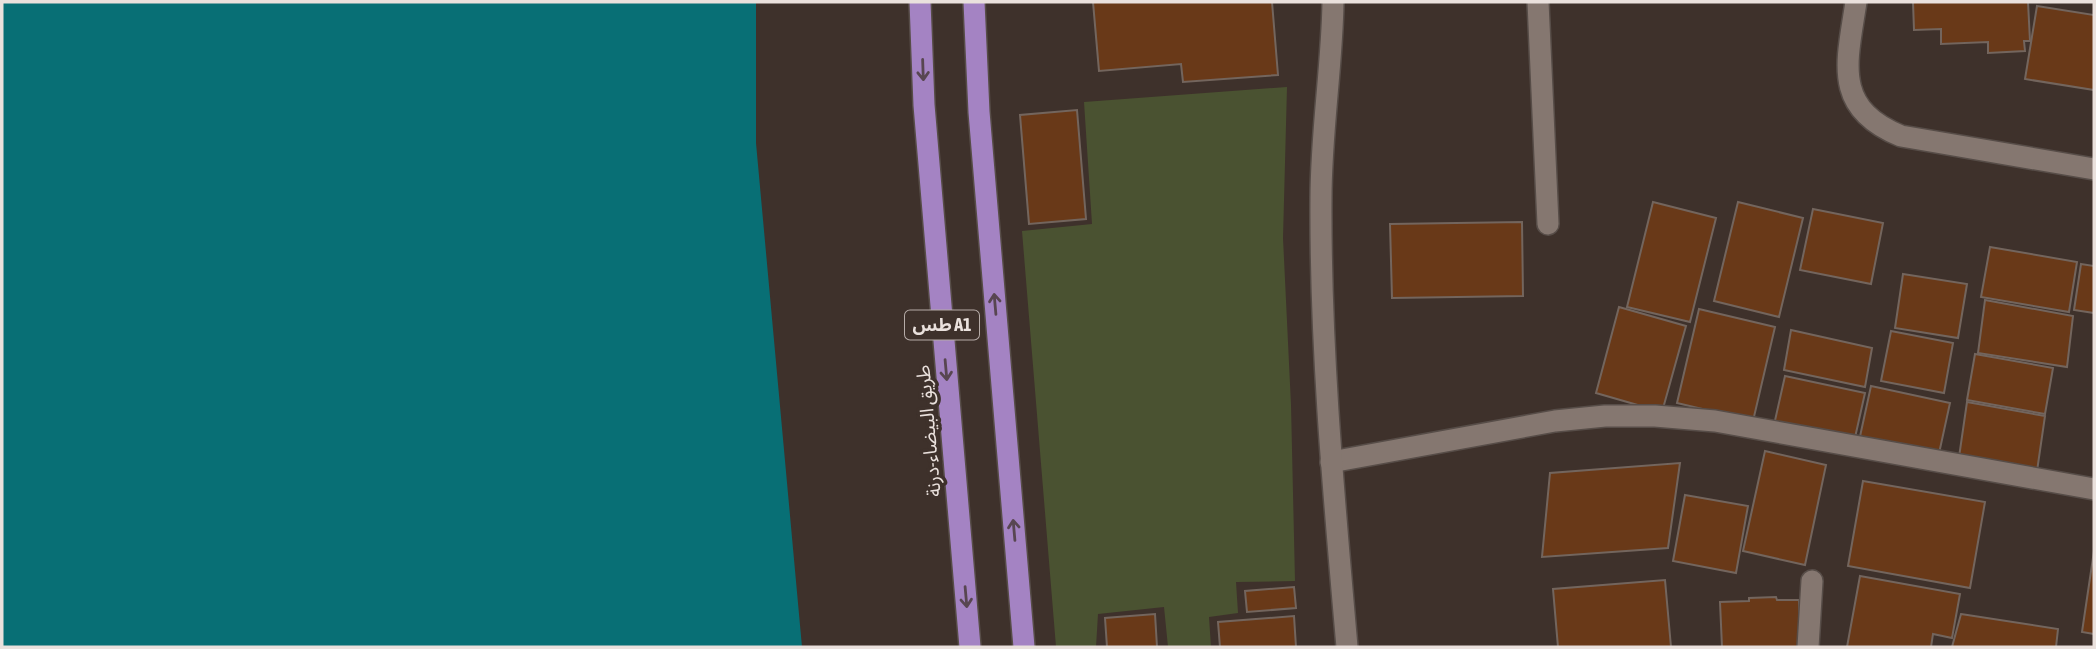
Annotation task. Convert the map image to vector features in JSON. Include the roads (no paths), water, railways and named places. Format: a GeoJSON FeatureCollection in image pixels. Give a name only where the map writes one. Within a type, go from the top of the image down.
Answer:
{"type":"FeatureCollection","features":[{"type":"Feature","properties":{"kind":"highway","name":"طريق البيضاء-درنة"},"geometry":{"type":"LineString","coordinates":[[920,2],[925,105],[970,647]]}},
{"type":"Feature","properties":{"kind":"highway","name":"طس A1"},"geometry":{"type":"LineString","coordinates":[[974,2],[979,112],[1024,647]]}},
{"type":"Feature","properties":{"kind":"street"},"geometry":{"type":"LineString","coordinates":[[1333,2],[1323,138],[1321,251],[1331,463],[1348,647]]}},
{"type":"Feature","properties":{"kind":"street"},"geometry":{"type":"LineString","coordinates":[[1538,2],[1548,224]]}},
{"type":"Feature","properties":{"kind":"street"},"geometry":{"type":"LineString","coordinates":[[1856,2],[1847,77],[1853,97],[1865,115],[1881,128],[1901,136],[2094,169]]}},
{"type":"Feature","properties":{"kind":"street"},"geometry":{"type":"LineString","coordinates":[[1331,463],[1555,421],[1605,416],[1655,416],[1715,421],[2094,489]]}},
{"type":"Feature","properties":{"kind":"street"},"geometry":{"type":"LineString","coordinates":[[1808,647],[1812,582]]}},
{"type":"Feature","properties":{"kind":"water"},"geometry":{"type":"Polygon","coordinates":[[[2,2],[756,2],[756,143],[802,647],[2,647],[2,2]]]}}]}
